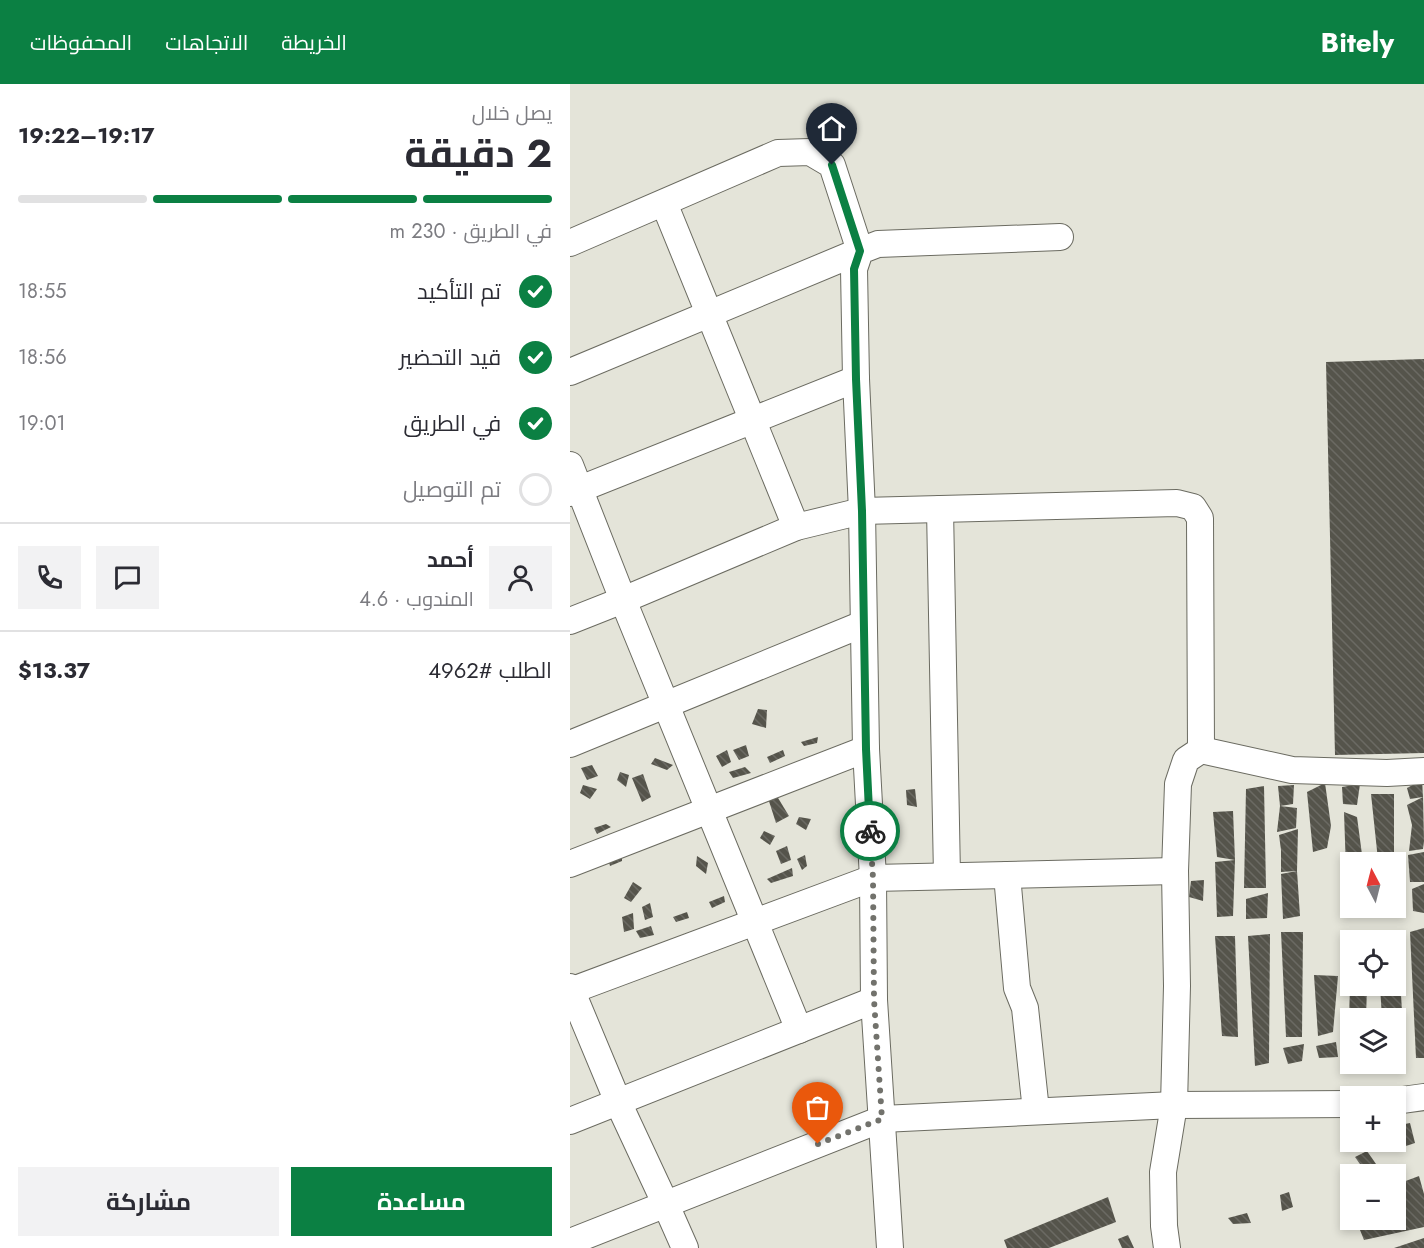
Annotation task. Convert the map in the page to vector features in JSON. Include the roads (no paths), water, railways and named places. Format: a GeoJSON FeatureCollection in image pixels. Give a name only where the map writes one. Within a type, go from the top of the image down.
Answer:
{"type":"FeatureCollection","features":[{"type":"Feature","properties":{"kind":"street"},"geometry":{"type":"LineString","coordinates":[[570,243],[778,153],[810,152],[832,165],[860,251],[854,269],[856,379],[862,511],[866,749],[873,878],[874,1000],[882,1119],[883,1246]]}},
{"type":"Feature","properties":{"kind":"street"},"geometry":{"type":"LineString","coordinates":[[664,203],[796,527]]}},
{"type":"Feature","properties":{"kind":"street"},"geometry":{"type":"LineString","coordinates":[[570,372],[878,244],[1060,237]]}},
{"type":"Feature","properties":{"kind":"street"},"geometry":{"type":"LineString","coordinates":[[575,491],[856,379]]}},
{"type":"Feature","properties":{"kind":"street"},"geometry":{"type":"LineString","coordinates":[[570,465],[575,491],[624,600],[800,1030]]}},
{"type":"Feature","properties":{"kind":"street"},"geometry":{"type":"LineString","coordinates":[[570,621],[796,527],[862,511],[1177,503],[1193,507],[1200,518],[1201,750]]}},
{"type":"Feature","properties":{"kind":"street"},"geometry":{"type":"LineString","coordinates":[[940,509],[947,876]]}},
{"type":"Feature","properties":{"kind":"street"},"geometry":{"type":"LineString","coordinates":[[570,744],[863,624]]}},
{"type":"Feature","properties":{"kind":"street"},"geometry":{"type":"LineString","coordinates":[[570,864],[866,749]]}},
{"type":"Feature","properties":{"kind":"street"},"geometry":{"type":"LineString","coordinates":[[1167,1248],[1164,1226],[1163,1172],[1174,1105],[1177,986],[1175,871],[1178,784],[1186,760],[1201,750],[1292,770],[1387,773],[1424,771]]}},
{"type":"Feature","properties":{"kind":"street"},"geometry":{"type":"LineString","coordinates":[[685,1248],[618,1102],[570,989],[873,878],[1175,871]]}},
{"type":"Feature","properties":{"kind":"street"},"geometry":{"type":"LineString","coordinates":[[1007,875],[1017,988],[1025,1008],[1036,1111]]}},
{"type":"Feature","properties":{"kind":"street"},"geometry":{"type":"LineString","coordinates":[[570,1121],[874,1000]]}},
{"type":"Feature","properties":{"kind":"street"},"geometry":{"type":"LineString","coordinates":[[1406,1099],[1424,1097]]}},
{"type":"Feature","properties":{"kind":"street"},"geometry":{"type":"LineString","coordinates":[[570,1242],[882,1119],[1174,1105],[1340,1104]]}}]}
